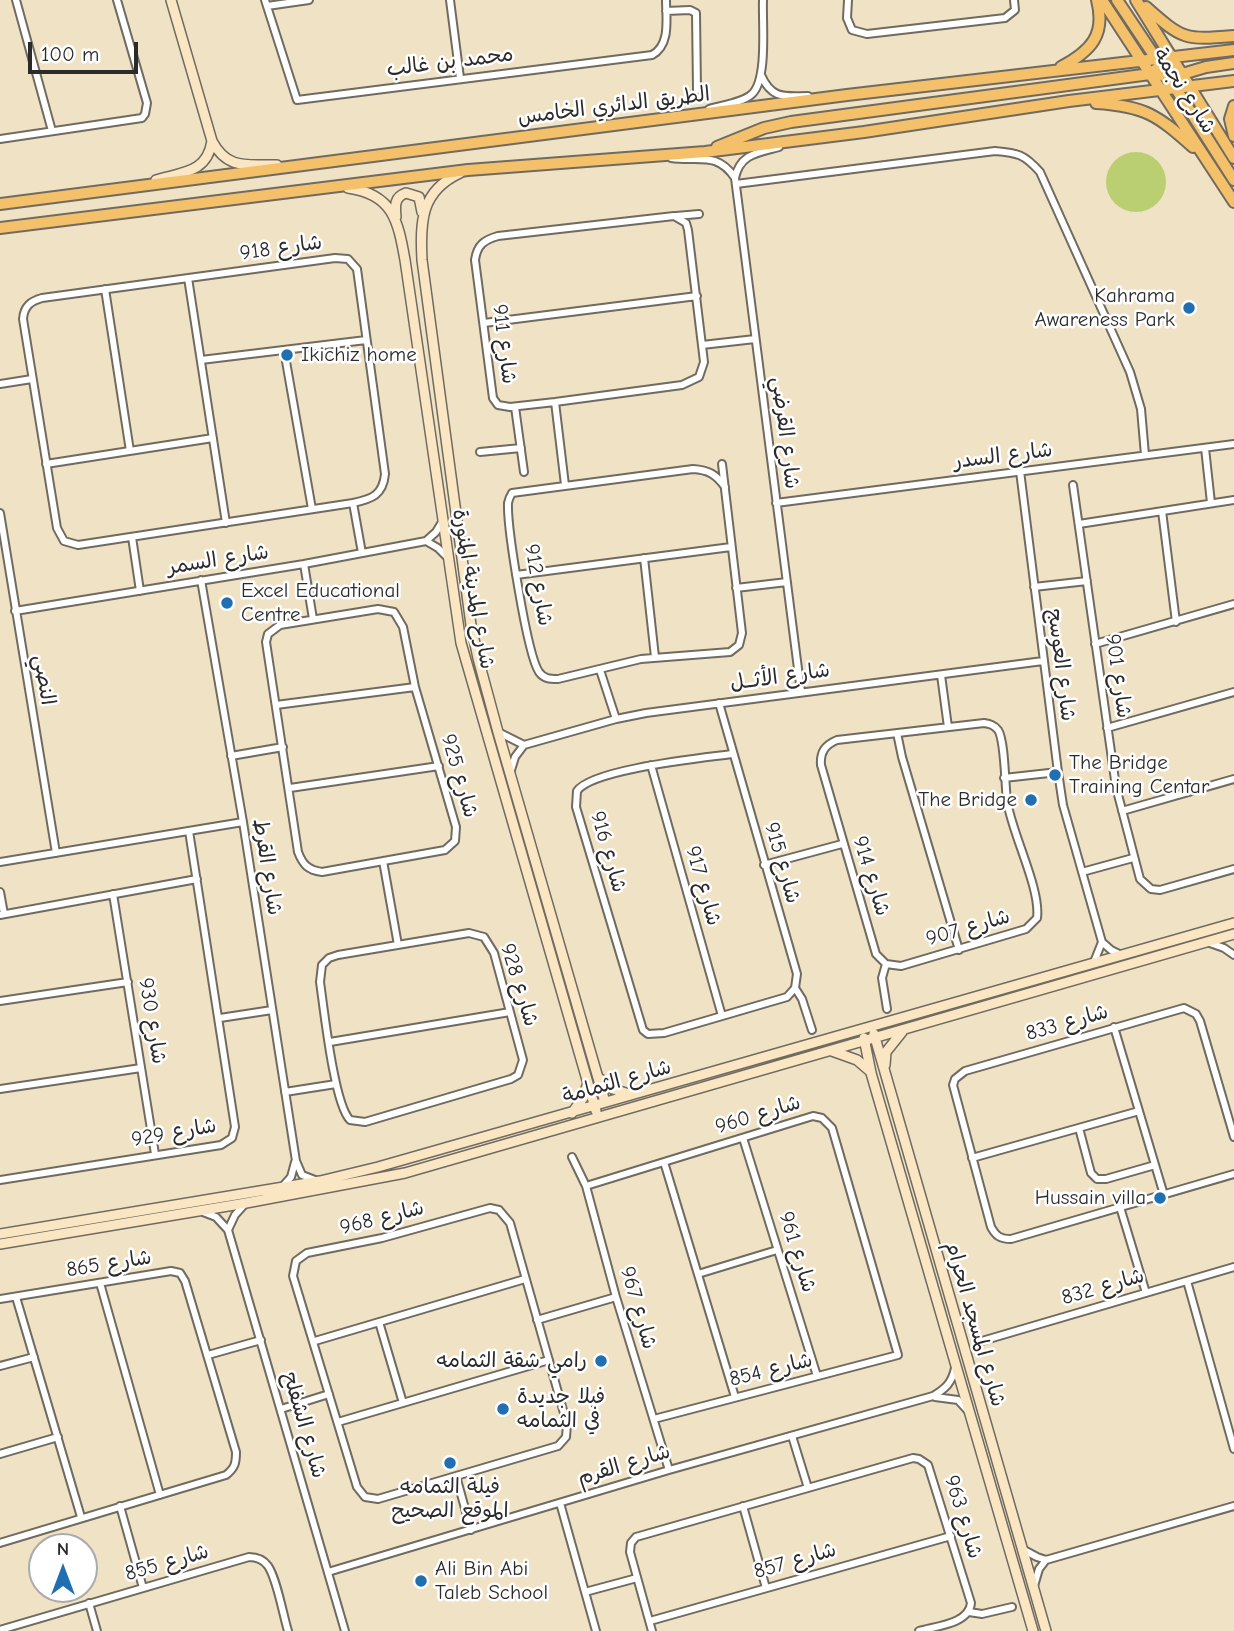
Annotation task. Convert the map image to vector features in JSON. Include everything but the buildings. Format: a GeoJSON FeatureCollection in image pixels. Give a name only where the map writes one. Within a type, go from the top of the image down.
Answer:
{"type":"FeatureCollection","features":[{"type":"Feature","properties":{"kind":"main road"},"geometry":{"type":"LineString","coordinates":[[1055,70],[1079,57],[1091,45],[1099,23],[1097,0]]}},
{"type":"Feature","properties":{"kind":"main road","name":"شارع نجمة"},"geometry":{"type":"LineString","coordinates":[[1102,0],[1142,61],[1158,69],[1162,91],[1234,202]]}},
{"type":"Feature","properties":{"kind":"main road"},"geometry":{"type":"LineString","coordinates":[[1117,0],[1158,69],[1191,88],[1234,82]]}},
{"type":"Feature","properties":{"kind":"main road"},"geometry":{"type":"LineString","coordinates":[[1137,0],[1165,25],[1187,36],[1205,39],[1234,36]]}},
{"type":"Feature","properties":{"kind":"main road","name":"شارع نجمة"},"geometry":{"type":"LineString","coordinates":[[1137,0],[1173,59],[1176,80]]}},
{"type":"Feature","properties":{"kind":"main road"},"geometry":{"type":"LineString","coordinates":[[705,152],[745,135],[791,122],[1158,69],[1173,59],[1234,50]]}},
{"type":"Feature","properties":{"kind":"main road","name":"الطريق الدائري الخامس"},"geometry":{"type":"LineString","coordinates":[[0,204],[847,95],[1142,61]]}},
{"type":"Feature","properties":{"kind":"main road"},"geometry":{"type":"LineString","coordinates":[[0,228],[468,170],[705,152],[815,139],[1069,101],[1162,91],[1176,80],[1234,63]]}},
{"type":"Feature","properties":{"kind":"main road"},"geometry":{"type":"LineString","coordinates":[[1176,80],[1234,180]]}},
{"type":"Feature","properties":{"kind":"main road","name":"شارع نجمة"},"geometry":{"type":"LineString","coordinates":[[1191,88],[1234,158]]}},
{"type":"Feature","properties":{"kind":"main road"},"geometry":{"type":"LineString","coordinates":[[1069,101],[1127,105],[1148,112],[1161,118],[1204,156]]}},
{"type":"Feature","properties":{"kind":"main road"},"geometry":{"type":"LineString","coordinates":[[1234,106],[1230,119],[1234,136]]}},
{"type":"Feature","properties":{"kind":"street"},"geometry":{"type":"LineString","coordinates":[[16,0],[52,131]]}},
{"type":"Feature","properties":{"kind":"street"},"geometry":{"type":"LineString","coordinates":[[0,139],[137,120],[145,114],[147,103],[117,0]]}},
{"type":"Feature","properties":{"kind":"street"},"geometry":{"type":"LineString","coordinates":[[172,0],[212,141],[220,155],[233,162],[298,166]]}},
{"type":"Feature","properties":{"kind":"street"},"geometry":{"type":"LineString","coordinates":[[266,3],[309,0]]}},
{"type":"Feature","properties":{"kind":"street"},"geometry":{"type":"LineString","coordinates":[[450,0],[460,78]]}},
{"type":"Feature","properties":{"kind":"street","name":"محمد بن غالب"},"geometry":{"type":"LineString","coordinates":[[266,3],[297,100],[652,55],[660,51],[664,44],[666,0]]}},
{"type":"Feature","properties":{"kind":"street"},"geometry":{"type":"LineString","coordinates":[[678,117],[744,99],[756,88],[761,75],[762,0]]}},
{"type":"Feature","properties":{"kind":"street"},"geometry":{"type":"LineString","coordinates":[[848,0],[847,18],[852,30],[867,34],[1005,18],[1015,10],[1014,0]]}},
{"type":"Feature","properties":{"kind":"street"},"geometry":{"type":"LineString","coordinates":[[666,11],[690,10],[696,13],[697,90]]}},
{"type":"Feature","properties":{"kind":"street"},"geometry":{"type":"LineString","coordinates":[[761,75],[769,90],[780,95],[847,95]]}},
{"type":"Feature","properties":{"kind":"street"},"geometry":{"type":"LineString","coordinates":[[735,181],[738,165],[748,157],[815,139]]}},
{"type":"Feature","properties":{"kind":"street"},"geometry":{"type":"LineString","coordinates":[[129,188],[197,168],[208,158],[212,141]]}},
{"type":"Feature","properties":{"kind":"street"},"geometry":{"type":"LineString","coordinates":[[735,181],[995,151],[1018,153],[1040,172],[1130,372],[1141,409],[1145,455]]}},
{"type":"Feature","properties":{"kind":"street"},"geometry":{"type":"LineString","coordinates":[[644,155],[684,160],[718,160],[728,167],[735,181]]}},
{"type":"Feature","properties":{"kind":"street","name":"شارع المدينة المنورة"},"geometry":{"type":"LineString","coordinates":[[468,170],[436,188],[422,218],[422,260],[471,625],[498,732],[605,1102]]}},
{"type":"Feature","properties":{"kind":"street","name":"شارع القرضي"},"geometry":{"type":"LineString","coordinates":[[735,181],[801,692]]}},
{"type":"Feature","properties":{"kind":"street"},"geometry":{"type":"LineString","coordinates":[[325,187],[368,192],[384,202],[396,219]]}},
{"type":"Feature","properties":{"kind":"street"},"geometry":{"type":"LineString","coordinates":[[396,219],[396,201],[401,194],[406,193],[419,197],[423,206],[422,218]]}},
{"type":"Feature","properties":{"kind":"street","name":"شارع 911"},"geometry":{"type":"LineString","coordinates":[[674,216],[686,223],[688,230],[704,368],[695,381],[515,407],[504,408],[498,405],[493,398],[475,260],[480,244],[488,239],[674,216],[699,214]]}},
{"type":"Feature","properties":{"kind":"street","name":"شارع المدينة المنورة"},"geometry":{"type":"LineString","coordinates":[[396,219],[405,260],[457,627],[596,1112]]}},
{"type":"Feature","properties":{"kind":"street","name":"شارع 918"},"geometry":{"type":"LineString","coordinates":[[335,258],[348,259],[357,269],[385,474],[382,489],[377,495],[353,503],[78,545],[64,541],[57,528],[23,318],[26,307],[42,298],[105,289],[335,258]]}},
{"type":"Feature","properties":{"kind":"street"},"geometry":{"type":"LineString","coordinates":[[188,278],[226,523]]}},
{"type":"Feature","properties":{"kind":"street"},"geometry":{"type":"LineString","coordinates":[[105,289],[130,451]]}},
{"type":"Feature","properties":{"kind":"street"},"geometry":{"type":"LineString","coordinates":[[484,323],[696,296]]}},
{"type":"Feature","properties":{"kind":"street"},"geometry":{"type":"LineString","coordinates":[[702,345],[755,339]]}},
{"type":"Feature","properties":{"kind":"street"},"geometry":{"type":"LineString","coordinates":[[201,360],[366,340]]}},
{"type":"Feature","properties":{"kind":"street"},"geometry":{"type":"LineString","coordinates":[[284,350],[312,509]]}},
{"type":"Feature","properties":{"kind":"street"},"geometry":{"type":"LineString","coordinates":[[0,384],[32,379]]}},
{"type":"Feature","properties":{"kind":"street"},"geometry":{"type":"LineString","coordinates":[[555,402],[565,485]]}},
{"type":"Feature","properties":{"kind":"street"},"geometry":{"type":"LineString","coordinates":[[515,407],[524,472]]}},
{"type":"Feature","properties":{"kind":"street"},"geometry":{"type":"LineString","coordinates":[[46,464],[213,438]]}},
{"type":"Feature","properties":{"kind":"street","name":"شارع السدر"},"geometry":{"type":"LineString","coordinates":[[776,503],[1234,444]]}},
{"type":"Feature","properties":{"kind":"street"},"geometry":{"type":"LineString","coordinates":[[480,452],[521,447]]}},
{"type":"Feature","properties":{"kind":"street"},"geometry":{"type":"LineString","coordinates":[[1205,448],[1211,503]]}},
{"type":"Feature","properties":{"kind":"street","name":"شارع 912"},"geometry":{"type":"LineString","coordinates":[[722,464],[741,633],[741,640],[735,649],[625,662],[558,679],[543,676],[534,662],[516,575],[508,499],[512,493],[693,469],[709,471],[716,475],[724,487]]}},
{"type":"Feature","properties":{"kind":"street","name":"شارع العوسج"},"geometry":{"type":"LineString","coordinates":[[1020,471],[1063,805],[1102,942]]}},
{"type":"Feature","properties":{"kind":"street","name":"شارع 901"},"geometry":{"type":"LineString","coordinates":[[1073,485],[1107,728],[1122,811],[1140,879],[1152,890],[1171,888],[1234,869]]}},
{"type":"Feature","properties":{"kind":"street"},"geometry":{"type":"LineString","coordinates":[[1079,524],[1234,500]]}},
{"type":"Feature","properties":{"kind":"street"},"geometry":{"type":"LineString","coordinates":[[353,503],[362,553]]}},
{"type":"Feature","properties":{"kind":"street"},"geometry":{"type":"LineString","coordinates":[[1162,511],[1176,622]]}},
{"type":"Feature","properties":{"kind":"street","name":"النصي"},"geometry":{"type":"LineString","coordinates":[[0,513],[3,552],[55,853]]}},
{"type":"Feature","properties":{"kind":"street"},"geometry":{"type":"LineString","coordinates":[[442,520],[436,532],[426,541],[448,558]]}},
{"type":"Feature","properties":{"kind":"street"},"geometry":{"type":"LineString","coordinates":[[132,537],[141,590]]}},
{"type":"Feature","properties":{"kind":"street","name":"شارع السمر"},"geometry":{"type":"LineString","coordinates":[[15,611],[304,564],[426,541]]}},
{"type":"Feature","properties":{"kind":"street"},"geometry":{"type":"LineString","coordinates":[[516,575],[731,547]]}},
{"type":"Feature","properties":{"kind":"street"},"geometry":{"type":"LineString","coordinates":[[644,558],[655,657]]}},
{"type":"Feature","properties":{"kind":"street"},"geometry":{"type":"LineString","coordinates":[[304,564],[313,618]]}},
{"type":"Feature","properties":{"kind":"street","name":"شارع القرط"},"geometry":{"type":"LineString","coordinates":[[201,580],[243,822],[296,1161]]}},
{"type":"Feature","properties":{"kind":"street"},"geometry":{"type":"LineString","coordinates":[[1034,587],[1087,581]]}},
{"type":"Feature","properties":{"kind":"street"},"geometry":{"type":"LineString","coordinates":[[736,588],[787,582]]}},
{"type":"Feature","properties":{"kind":"street"},"geometry":{"type":"LineString","coordinates":[[1096,644],[1234,604]]}},
{"type":"Feature","properties":{"kind":"street","name":"شارع 925"},"geometry":{"type":"LineString","coordinates":[[378,610],[394,612],[403,627],[415,687],[456,827],[455,841],[445,850],[322,872],[307,868],[298,852],[266,650],[268,634],[280,625],[313,618],[378,610]]}},
{"type":"Feature","properties":{"kind":"street","name":"شارع الأثــل"},"geometry":{"type":"LineString","coordinates":[[524,745],[616,719],[1043,661]]}},
{"type":"Feature","properties":{"kind":"street"},"geometry":{"type":"LineString","coordinates":[[600,670],[616,719]]}},
{"type":"Feature","properties":{"kind":"street"},"geometry":{"type":"LineString","coordinates":[[942,675],[948,727]]}},
{"type":"Feature","properties":{"kind":"street"},"geometry":{"type":"LineString","coordinates":[[276,705],[415,687]]}},
{"type":"Feature","properties":{"kind":"street"},"geometry":{"type":"LineString","coordinates":[[1107,728],[1234,692]]}},
{"type":"Feature","properties":{"kind":"street","name":"شارع 915"},"geometry":{"type":"LineString","coordinates":[[719,703],[797,974],[795,988],[802,999],[812,1030]]}},
{"type":"Feature","properties":{"kind":"street","name":"شارع 907"},"geometry":{"type":"LineString","coordinates":[[824,749],[837,740],[984,723],[995,727],[1001,736],[1012,827],[1036,900],[1037,918],[1026,929],[959,950],[901,966],[886,964]]}},
{"type":"Feature","properties":{"kind":"street"},"geometry":{"type":"LineString","coordinates":[[498,732],[524,745],[515,757],[510,772]]}},
{"type":"Feature","properties":{"kind":"street"},"geometry":{"type":"LineString","coordinates":[[897,733],[959,950]]}},
{"type":"Feature","properties":{"kind":"street"},"geometry":{"type":"LineString","coordinates":[[231,756],[283,747]]}},
{"type":"Feature","properties":{"kind":"street","name":"شارع 914"},"geometry":{"type":"LineString","coordinates":[[824,749],[821,765],[842,844],[876,954],[886,964],[882,978],[887,1009]]}},
{"type":"Feature","properties":{"kind":"street","name":"شارع 916"},"geometry":{"type":"LineString","coordinates":[[722,1016],[664,1033],[648,1034],[640,1024],[576,799],[581,786],[588,782],[651,765],[732,754]]}},
{"type":"Feature","properties":{"kind":"street","name":"شارع 917"},"geometry":{"type":"LineString","coordinates":[[651,765],[722,1016]]}},
{"type":"Feature","properties":{"kind":"street"},"geometry":{"type":"LineString","coordinates":[[289,788],[439,766]]}},
{"type":"Feature","properties":{"kind":"street"},"geometry":{"type":"LineString","coordinates":[[1004,778],[1058,772]]}},
{"type":"Feature","properties":{"kind":"street"},"geometry":{"type":"LineString","coordinates":[[1122,811],[1234,779]]}},
{"type":"Feature","properties":{"kind":"street"},"geometry":{"type":"LineString","coordinates":[[0,862],[243,822]]}},
{"type":"Feature","properties":{"kind":"street","name":"شارع 929"},"geometry":{"type":"LineString","coordinates":[[0,1180],[221,1145],[232,1138],[234,1127],[220,1018],[189,831]]}},
{"type":"Feature","properties":{"kind":"street"},"geometry":{"type":"LineString","coordinates":[[764,865],[842,844]]}},
{"type":"Feature","properties":{"kind":"street"},"geometry":{"type":"LineString","coordinates":[[1082,872],[1133,858]]}},
{"type":"Feature","properties":{"kind":"street"},"geometry":{"type":"LineString","coordinates":[[383,861],[398,945]]}},
{"type":"Feature","properties":{"kind":"street"},"geometry":{"type":"LineString","coordinates":[[0,892],[2,914],[197,879]]}},
{"type":"Feature","properties":{"kind":"street","name":"شارع 930"},"geometry":{"type":"LineString","coordinates":[[113,894],[155,1154]]}},
{"type":"Feature","properties":{"kind":"street","name":"شارع الثمامة"},"geometry":{"type":"LineString","coordinates":[[0,1234],[320,1181],[402,1161],[572,1113],[596,1112],[605,1102],[871,1032],[984,995],[1234,923]]}},
{"type":"Feature","properties":{"kind":"street","name":"شارع 928"},"geometry":{"type":"LineString","coordinates":[[469,933],[484,937],[494,954],[523,1060],[522,1069],[511,1079],[356,1122],[344,1115],[336,1084],[320,982],[322,965],[329,958],[398,945],[469,933]]}},
{"type":"Feature","properties":{"kind":"street","name":"شارع الثمامة"},"geometry":{"type":"LineString","coordinates":[[871,1032],[905,1029],[1234,934]]}},
{"type":"Feature","properties":{"kind":"street"},"geometry":{"type":"LineString","coordinates":[[1092,964],[1102,942],[1123,955]]}},
{"type":"Feature","properties":{"kind":"street"},"geometry":{"type":"LineString","coordinates":[[1205,942],[1224,948],[1234,955]]}},
{"type":"Feature","properties":{"kind":"street"},"geometry":{"type":"LineString","coordinates":[[0,1001],[128,982]]}},
{"type":"Feature","properties":{"kind":"street"},"geometry":{"type":"LineString","coordinates":[[722,1016],[787,997],[795,988]]}},
{"type":"Feature","properties":{"kind":"street","name":"شارع 833"},"geometry":{"type":"LineString","coordinates":[[972,1158],[953,1092],[955,1079],[965,1071],[1177,1009],[1191,1010],[1200,1021],[1234,1138]]}},
{"type":"Feature","properties":{"kind":"street"},"geometry":{"type":"LineString","coordinates":[[220,1018],[272,1010]]}},
{"type":"Feature","properties":{"kind":"street"},"geometry":{"type":"LineString","coordinates":[[330,1042],[510,1012]]}},
{"type":"Feature","properties":{"kind":"street"},"geometry":{"type":"LineString","coordinates":[[1114,1027],[1164,1195]]}},
{"type":"Feature","properties":{"kind":"street"},"geometry":{"type":"LineString","coordinates":[[884,1070],[886,1052],[905,1029]]}},
{"type":"Feature","properties":{"kind":"street","name":"شارع المسجد الحرام"},"geometry":{"type":"LineString","coordinates":[[871,1032],[865,1041],[872,1073],[1033,1631]]}},
{"type":"Feature","properties":{"kind":"street","name":"شارع المسجد الحرام"},"geometry":{"type":"LineString","coordinates":[[871,1032],[1046,1631]]}},
{"type":"Feature","properties":{"kind":"street","name":"شارع الثمامة"},"geometry":{"type":"LineString","coordinates":[[0,1244],[379,1178],[484,1151],[596,1112],[865,1041]]}},
{"type":"Feature","properties":{"kind":"street"},"geometry":{"type":"LineString","coordinates":[[831,1051],[849,1055],[872,1073]]}},
{"type":"Feature","properties":{"kind":"street"},"geometry":{"type":"LineString","coordinates":[[0,1089],[141,1068]]}},
{"type":"Feature","properties":{"kind":"street"},"geometry":{"type":"LineString","coordinates":[[598,1076],[613,1089],[632,1095]]}},
{"type":"Feature","properties":{"kind":"street"},"geometry":{"type":"LineString","coordinates":[[572,1113],[583,1098],[588,1081]]}},
{"type":"Feature","properties":{"kind":"street"},"geometry":{"type":"LineString","coordinates":[[285,1092],[336,1084]]}},
{"type":"Feature","properties":{"kind":"street"},"geometry":{"type":"LineString","coordinates":[[1139,1111],[972,1158],[991,1227],[999,1237],[1011,1239],[1234,1174]]}},
{"type":"Feature","properties":{"kind":"street","name":"شارع 960"},"geometry":{"type":"LineString","coordinates":[[586,1186],[813,1116],[822,1118],[832,1128],[898,1355]]}},
{"type":"Feature","properties":{"kind":"street"},"geometry":{"type":"LineString","coordinates":[[1079,1128],[1091,1173],[1097,1179],[1107,1179],[1155,1165]]}},
{"type":"Feature","properties":{"kind":"street","name":"شارع 961"},"geometry":{"type":"LineString","coordinates":[[743,1138],[817,1376]]}},
{"type":"Feature","properties":{"kind":"street","name":"شارع 967"},"geometry":{"type":"LineString","coordinates":[[572,1157],[586,1186],[616,1297],[669,1470]]}},
{"type":"Feature","properties":{"kind":"street"},"geometry":{"type":"LineString","coordinates":[[296,1161],[302,1175],[320,1181]]}},
{"type":"Feature","properties":{"kind":"street"},"geometry":{"type":"LineString","coordinates":[[281,1188],[291,1177],[296,1161]]}},
{"type":"Feature","properties":{"kind":"street"},"geometry":{"type":"LineString","coordinates":[[664,1162],[735,1397]]}},
{"type":"Feature","properties":{"kind":"street"},"geometry":{"type":"LineString","coordinates":[[199,1211],[216,1217],[228,1230],[235,1215],[246,1203]]}},
{"type":"Feature","properties":{"kind":"street"},"geometry":{"type":"LineString","coordinates":[[1120,1207],[1146,1293]]}},
{"type":"Feature","properties":{"kind":"street","name":"شارع 968"},"geometry":{"type":"LineString","coordinates":[[490,1208],[499,1210],[510,1223],[537,1320],[567,1424],[563,1442],[558,1446],[379,1499],[365,1497],[357,1487],[293,1276],[296,1261],[307,1253],[396,1235],[490,1208]]}},
{"type":"Feature","properties":{"kind":"street","name":"شارع الشفلح"},"geometry":{"type":"LineString","coordinates":[[228,1230],[345,1631]]}},
{"type":"Feature","properties":{"kind":"street"},"geometry":{"type":"LineString","coordinates":[[698,1274],[777,1250]]}},
{"type":"Feature","properties":{"kind":"street","name":"شارع 832"},"geometry":{"type":"LineString","coordinates":[[982,1341],[1234,1267]]}},
{"type":"Feature","properties":{"kind":"street","name":"شارع 865"},"geometry":{"type":"LineString","coordinates":[[0,1299],[171,1271],[180,1273],[208,1355],[236,1452],[235,1466],[226,1475],[0,1543]]}},
{"type":"Feature","properties":{"kind":"street"},"geometry":{"type":"LineString","coordinates":[[314,1341],[525,1279]]}},
{"type":"Feature","properties":{"kind":"street"},"geometry":{"type":"LineString","coordinates":[[1187,1281],[1234,1449]]}},
{"type":"Feature","properties":{"kind":"street"},"geometry":{"type":"LineString","coordinates":[[100,1283],[160,1494]]}},
{"type":"Feature","properties":{"kind":"street"},"geometry":{"type":"LineString","coordinates":[[16,1297],[81,1517]]}},
{"type":"Feature","properties":{"kind":"street"},"geometry":{"type":"LineString","coordinates":[[537,1320],[616,1297]]}},
{"type":"Feature","properties":{"kind":"street"},"geometry":{"type":"LineString","coordinates":[[379,1322],[403,1403]]}},
{"type":"Feature","properties":{"kind":"street"},"geometry":{"type":"LineString","coordinates":[[208,1355],[261,1340]]}},
{"type":"Feature","properties":{"kind":"street","name":"شارع 854"},"geometry":{"type":"LineString","coordinates":[[653,1419],[898,1355]]}},
{"type":"Feature","properties":{"kind":"street"},"geometry":{"type":"LineString","coordinates":[[0,1366],[34,1357]]}},
{"type":"Feature","properties":{"kind":"street"},"geometry":{"type":"LineString","coordinates":[[338,1422],[549,1360]]}},
{"type":"Feature","properties":{"kind":"street"},"geometry":{"type":"LineString","coordinates":[[933,1396],[951,1382],[956,1363]]}},
{"type":"Feature","properties":{"kind":"street"},"geometry":{"type":"LineString","coordinates":[[281,1409],[329,1394]]}},
{"type":"Feature","properties":{"kind":"street"},"geometry":{"type":"LineString","coordinates":[[933,1396],[958,1400],[971,1415]]}},
{"type":"Feature","properties":{"kind":"street","name":"شارع القرم"},"geometry":{"type":"LineString","coordinates":[[328,1572],[669,1470],[933,1396]]}},
{"type":"Feature","properties":{"kind":"street"},"geometry":{"type":"LineString","coordinates":[[793,1436],[808,1488]]}},
{"type":"Feature","properties":{"kind":"street"},"geometry":{"type":"LineString","coordinates":[[0,1454],[58,1437]]}},
{"type":"Feature","properties":{"kind":"street","name":"شارع 963"},"geometry":{"type":"LineString","coordinates":[[637,1578],[630,1552],[631,1543],[636,1537],[913,1458],[929,1465],[971,1603],[970,1612]]}},
{"type":"Feature","properties":{"kind":"street"},"geometry":{"type":"LineString","coordinates":[[456,1476],[471,1530]]}},
{"type":"Feature","properties":{"kind":"street"},"geometry":{"type":"LineString","coordinates":[[560,1503],[596,1631]]}},
{"type":"Feature","properties":{"kind":"street"},"geometry":{"type":"LineString","coordinates":[[1022,1548],[1037,1558],[1046,1560],[1234,1506]]}},
{"type":"Feature","properties":{"kind":"street"},"geometry":{"type":"LineString","coordinates":[[120,1507],[143,1588]]}},
{"type":"Feature","properties":{"kind":"street"},"geometry":{"type":"LineString","coordinates":[[743,1507],[766,1588]]}},
{"type":"Feature","properties":{"kind":"street","name":"شارع 857"},"geometry":{"type":"LineString","coordinates":[[650,1621],[951,1536]]}},
{"type":"Feature","properties":{"kind":"street","name":"شارع 855"},"geometry":{"type":"LineString","coordinates":[[98,1600],[248,1557],[262,1560],[271,1572],[288,1631]]}},
{"type":"Feature","properties":{"kind":"street"},"geometry":{"type":"LineString","coordinates":[[1034,1591],[1034,1579],[1046,1560]]}},
{"type":"Feature","properties":{"kind":"street"},"geometry":{"type":"LineString","coordinates":[[586,1592],[637,1578],[652,1631]]}},
{"type":"Feature","properties":{"kind":"street"},"geometry":{"type":"LineString","coordinates":[[89,1603],[97,1631]]}},
{"type":"Feature","properties":{"kind":"street","name":"شارع 855"},"geometry":{"type":"LineString","coordinates":[[0,1630],[89,1603]]}},
{"type":"Feature","properties":{"kind":"street"},"geometry":{"type":"LineString","coordinates":[[919,1631],[964,1618],[970,1612],[982,1614],[1012,1607]]}},
{"type":"Feature","properties":{"kind":"green space"},"geometry":{"type":"Polygon","coordinates":[[[1136,152],[1153,157],[1161,165],[1166,182],[1161,199],[1153,207],[1136,212],[1119,207],[1111,199],[1106,182],[1111,165],[1119,157],[1136,152]]]}},
{"type":"Feature","properties":{"kind":"place","name":"Kahrama Awareness Park"},"geometry":{"type":"Point","coordinates":[1189,308]}},
{"type":"Feature","properties":{"kind":"place","name":"Ikichiz home"},"geometry":{"type":"Point","coordinates":[287,355]}},
{"type":"Feature","properties":{"kind":"place","name":"Excel Educational Centre"},"geometry":{"type":"Point","coordinates":[227,603]}},
{"type":"Feature","properties":{"kind":"place","name":"The Bridge Training Centar"},"geometry":{"type":"Point","coordinates":[1055,775]}},
{"type":"Feature","properties":{"kind":"place","name":"The Bridge"},"geometry":{"type":"Point","coordinates":[1031,800]}},
{"type":"Feature","properties":{"kind":"place","name":"Hussain villa"},"geometry":{"type":"Point","coordinates":[1160,1198]}},
{"type":"Feature","properties":{"kind":"place","name":"رامي شقة الثمامه"},"geometry":{"type":"Point","coordinates":[601,1361]}},
{"type":"Feature","properties":{"kind":"place","name":"فيلا جديدة في الثمامه"},"geometry":{"type":"Point","coordinates":[503,1409]}},
{"type":"Feature","properties":{"kind":"place","name":"فيلة الثمامه الموقع الصحيح"},"geometry":{"type":"Point","coordinates":[450,1463]}},
{"type":"Feature","properties":{"kind":"place","name":"Ali Bin Abi Taleb School"},"geometry":{"type":"Point","coordinates":[421,1581]}}]}
